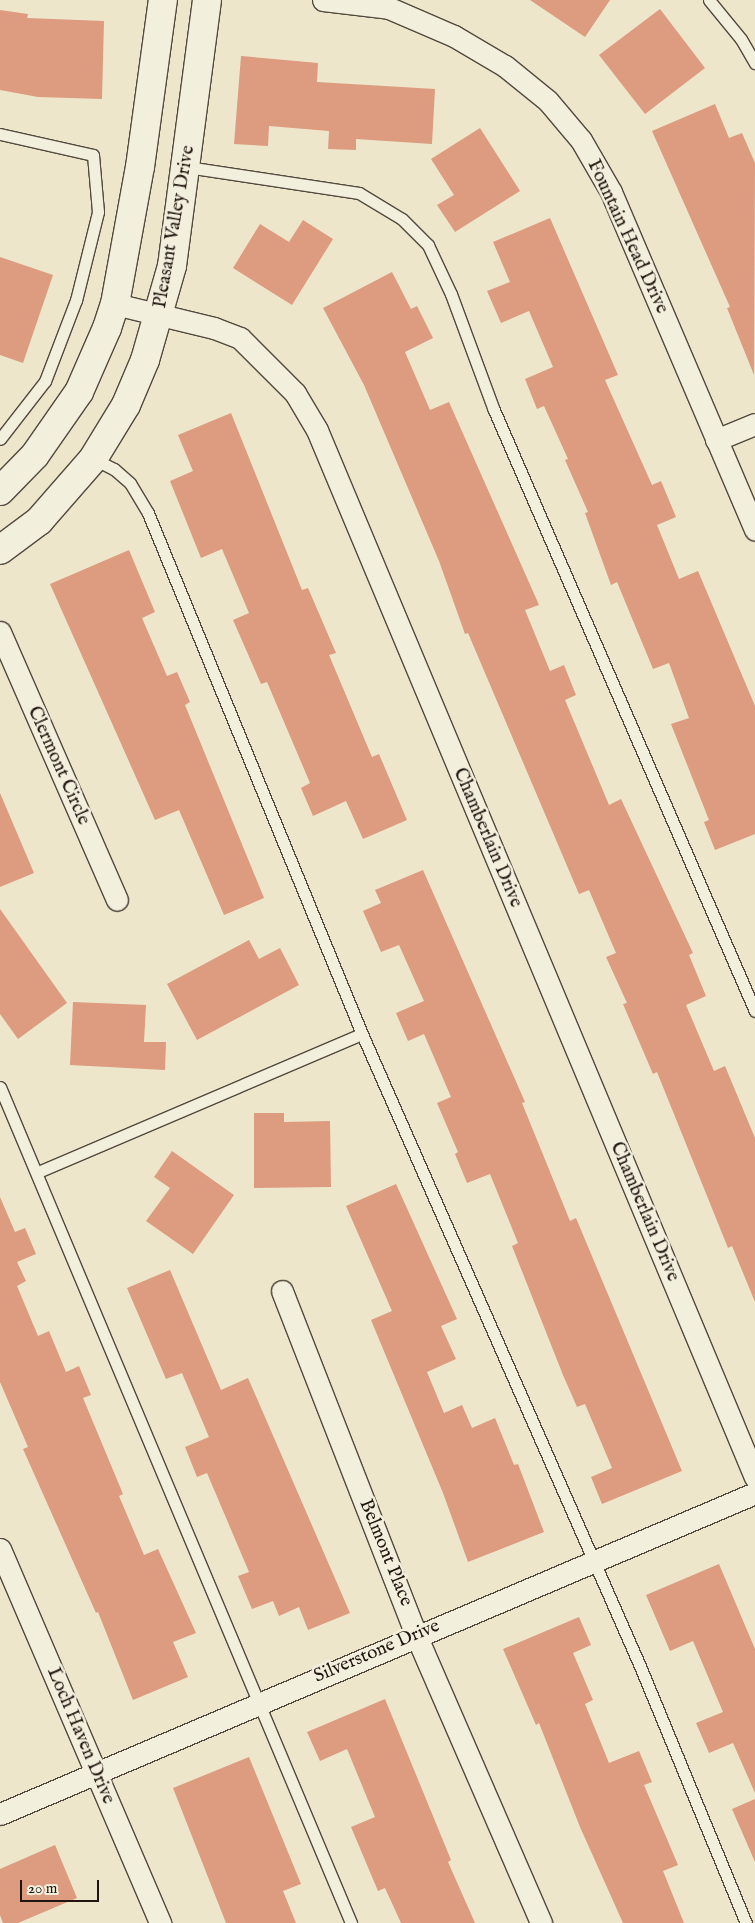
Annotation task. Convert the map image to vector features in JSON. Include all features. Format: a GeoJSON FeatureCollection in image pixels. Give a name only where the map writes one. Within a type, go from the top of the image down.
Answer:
{"type":"FeatureCollection","features":[{"type":"Feature","properties":{"kind":"street"},"geometry":{"type":"LineString","coordinates":[[0,491],[35,455],[80,392],[115,304],[140,167],[163,0]]}},
{"type":"Feature","properties":{"kind":"street","name":"Pleasant Valley Drive"},"geometry":{"type":"LineString","coordinates":[[0,550],[39,521],[93,459],[126,405],[160,314],[172,266],[187,167],[207,0]]}},
{"type":"Feature","properties":{"kind":"street","name":"Fountain Head Drive"},"geometry":{"type":"LineString","coordinates":[[323,0],[389,8],[454,36],[506,66],[548,101],[581,140],[611,192],[755,530]]}},
{"type":"Feature","properties":{"kind":"street","name":"Chamberlain Drive"},"geometry":{"type":"LineString","coordinates":[[115,304],[214,328],[240,338],[295,393],[317,430],[755,1477]]}},
{"type":"Feature","properties":{"kind":"street"},"geometry":{"type":"LineString","coordinates":[[716,440],[755,424]]}},
{"type":"Feature","properties":{"kind":"street","name":"Clermont Circle"},"geometry":{"type":"LineString","coordinates":[[0,632],[117,900]]}},
{"type":"Feature","properties":{"kind":"street","name":"Belmont Place"},"geometry":{"type":"LineString","coordinates":[[282,1291],[416,1635],[541,1923]]}},
{"type":"Feature","properties":{"kind":"street","name":"Silverstone Drive"},"geometry":{"type":"LineString","coordinates":[[0,1814],[416,1635],[593,1563],[755,1492]]}},
{"type":"Feature","properties":{"kind":"street","name":"Loch Haven Drive"},"geometry":{"type":"LineString","coordinates":[[0,1549],[160,1923]]}},
{"type":"Feature","properties":{"kind":"lane"},"geometry":{"type":"LineString","coordinates":[[709,0],[741,39],[755,63]]}},
{"type":"Feature","properties":{"kind":"lane"},"geometry":{"type":"LineString","coordinates":[[0,134],[93,156],[98,212],[76,300],[45,381],[0,439]]}},
{"type":"Feature","properties":{"kind":"lane"},"geometry":{"type":"LineString","coordinates":[[187,167],[359,193],[402,219],[428,245],[451,294],[494,410],[755,1012]]}},
{"type":"Feature","properties":{"kind":"lane"},"geometry":{"type":"LineString","coordinates":[[93,459],[114,469],[130,483],[148,513],[362,1034],[593,1563],[640,1666],[746,1923]]}},
{"type":"Feature","properties":{"kind":"lane"},"geometry":{"type":"LineString","coordinates":[[38,1172],[362,1034]]}},
{"type":"Feature","properties":{"kind":"lane"},"geometry":{"type":"LineString","coordinates":[[0,1088],[38,1172],[351,1923]]}},
{"type":"Feature","properties":{"kind":"building"},"geometry":{"type":"Polygon","coordinates":[[[530,0],[610,0],[585,37],[530,0]]]}},
{"type":"Feature","properties":{"kind":"building"},"geometry":{"type":"Polygon","coordinates":[[[660,9],[705,68],[645,114],[599,55],[660,9]]]}},
{"type":"Feature","properties":{"kind":"building"},"geometry":{"type":"Polygon","coordinates":[[[0,10],[28,14],[27,18],[104,21],[102,99],[38,97],[0,90],[0,10]]]}},
{"type":"Feature","properties":{"kind":"building"},"geometry":{"type":"Polygon","coordinates":[[[241,56],[318,63],[317,82],[435,89],[432,144],[356,139],[356,150],[328,149],[329,131],[269,126],[268,146],[234,144],[241,56]]]}},
{"type":"Feature","properties":{"kind":"building"},"geometry":{"type":"Polygon","coordinates":[[[715,104],[729,138],[742,133],[755,163],[754,375],[727,308],[730,307],[652,131],[715,104]]]}},
{"type":"Feature","properties":{"kind":"building"},"geometry":{"type":"Polygon","coordinates":[[[480,128],[520,191],[455,232],[437,205],[454,195],[431,159],[480,128]]]}},
{"type":"Feature","properties":{"kind":"building"},"geometry":{"type":"Polygon","coordinates":[[[550,218],[618,375],[605,380],[652,485],[661,481],[676,517],[657,525],[679,579],[698,571],[755,706],[755,834],[715,850],[704,822],[709,820],[671,724],[689,718],[669,663],[653,669],[617,582],[611,585],[585,513],[588,512],[565,460],[568,459],[544,406],[537,409],[525,379],[553,367],[529,311],[501,323],[487,291],[510,282],[493,242],[550,218]]]}},
{"type":"Feature","properties":{"kind":"building"},"geometry":{"type":"Polygon","coordinates":[[[303,220],[333,239],[292,305],[233,268],[260,224],[289,242],[303,220]]]}},
{"type":"Feature","properties":{"kind":"building"},"geometry":{"type":"Polygon","coordinates":[[[0,257],[53,275],[23,363],[0,355],[0,257]]]}},
{"type":"Feature","properties":{"kind":"building"},"geometry":{"type":"Polygon","coordinates":[[[392,272],[411,309],[417,306],[433,338],[405,352],[430,410],[449,402],[539,605],[525,610],[550,671],[564,665],[576,695],[565,700],[609,805],[621,799],[693,953],[689,955],[706,996],[686,1005],[714,1071],[725,1066],[755,1138],[755,1302],[732,1246],[728,1248],[657,1072],[653,1074],[623,1004],[627,1003],[606,957],[616,953],[589,890],[579,894],[468,633],[465,634],[439,561],[364,385],[323,308],[392,272]]]}},
{"type":"Feature","properties":{"kind":"building"},"geometry":{"type":"Polygon","coordinates":[[[231,413],[302,590],[308,588],[336,653],[329,655],[372,757],[379,754],[407,820],[363,839],[346,801],[313,816],[301,788],[310,783],[267,682],[261,684],[233,620],[249,613],[222,549],[201,558],[170,481],[193,471],[178,435],[231,413]]]}},
{"type":"Feature","properties":{"kind":"building"},"geometry":{"type":"Polygon","coordinates":[[[129,550],[155,612],[142,618],[167,676],[177,672],[190,702],[185,705],[264,898],[224,915],[179,810],[155,820],[50,584],[129,550]]]}},
{"type":"Feature","properties":{"kind":"building"},"geometry":{"type":"Polygon","coordinates":[[[0,793],[34,873],[0,887],[0,793]]]}},
{"type":"Feature","properties":{"kind":"building"},"geometry":{"type":"Polygon","coordinates":[[[423,870],[525,1102],[522,1103],[570,1221],[576,1218],[682,1471],[602,1504],[591,1477],[612,1468],[585,1404],[577,1407],[563,1375],[512,1246],[518,1243],[490,1174],[467,1183],[455,1154],[458,1152],[437,1103],[451,1097],[424,1034],[408,1041],[396,1013],[424,1001],[399,945],[381,952],[363,911],[381,903],[375,890],[423,870]]]}},
{"type":"Feature","properties":{"kind":"building"},"geometry":{"type":"Polygon","coordinates":[[[0,909],[67,1003],[18,1039],[0,1014],[0,909]]]}},
{"type":"Feature","properties":{"kind":"building"},"geometry":{"type":"Polygon","coordinates":[[[249,940],[259,959],[280,948],[299,985],[197,1040],[167,984],[249,940]]]}},
{"type":"Feature","properties":{"kind":"building"},"geometry":{"type":"Polygon","coordinates":[[[73,1002],[146,1005],[144,1042],[166,1042],[165,1070],[70,1065],[73,1002]]]}},
{"type":"Feature","properties":{"kind":"building"},"geometry":{"type":"Polygon","coordinates":[[[254,1113],[284,1113],[284,1122],[330,1121],[331,1187],[254,1188],[254,1113]]]}},
{"type":"Feature","properties":{"kind":"building"},"geometry":{"type":"Polygon","coordinates":[[[172,1151],[234,1195],[193,1254],[146,1221],[170,1188],[154,1177],[172,1151]]]}},
{"type":"Feature","properties":{"kind":"building"},"geometry":{"type":"Polygon","coordinates":[[[396,1184],[457,1319],[441,1326],[456,1359],[427,1372],[444,1413],[462,1405],[472,1428],[495,1418],[514,1465],[518,1464],[544,1532],[468,1562],[443,1493],[371,1320],[392,1311],[346,1206],[396,1184]]]}},
{"type":"Feature","properties":{"kind":"building"},"geometry":{"type":"Polygon","coordinates":[[[0,1197],[15,1232],[25,1228],[36,1254],[17,1262],[26,1281],[17,1286],[38,1336],[49,1331],[66,1372],[79,1366],[91,1395],[83,1398],[123,1494],[119,1496],[144,1555],[158,1549],[196,1633],[173,1642],[188,1677],[133,1700],[98,1612],[96,1613],[23,1449],[28,1447],[0,1382],[0,1197]]]}},
{"type":"Feature","properties":{"kind":"building"},"geometry":{"type":"Polygon","coordinates":[[[170,1270],[221,1390],[248,1378],[350,1613],[308,1630],[299,1607],[279,1616],[273,1601],[252,1609],[238,1576],[249,1572],[207,1473],[197,1477],[185,1447],[209,1437],[182,1373],[166,1379],[127,1288],[170,1270]]]}},
{"type":"Feature","properties":{"kind":"building"},"geometry":{"type":"Polygon","coordinates":[[[719,1564],[755,1649],[755,1793],[733,1743],[709,1753],[696,1723],[723,1712],[693,1641],[670,1651],[646,1595],[719,1564]]]}},
{"type":"Feature","properties":{"kind":"building"},"geometry":{"type":"Polygon","coordinates":[[[579,1617],[591,1645],[573,1653],[593,1700],[585,1704],[609,1763],[639,1751],[652,1782],[644,1785],[678,1865],[663,1871],[684,1923],[623,1923],[580,1827],[539,1723],[536,1725],[503,1649],[579,1617]]]}},
{"type":"Feature","properties":{"kind":"building"},"geometry":{"type":"Polygon","coordinates":[[[385,1699],[451,1860],[448,1862],[475,1923],[401,1923],[385,1888],[378,1891],[351,1827],[375,1817],[347,1749],[320,1761],[307,1732],[385,1699]]]}},
{"type":"Feature","properties":{"kind":"building"},"geometry":{"type":"Polygon","coordinates":[[[249,1757],[301,1884],[283,1891],[296,1923],[226,1923],[173,1788],[249,1757]]]}},
{"type":"Feature","properties":{"kind":"building"},"geometry":{"type":"Polygon","coordinates":[[[755,1799],[755,1862],[732,1809],[755,1799]]]}},
{"type":"Feature","properties":{"kind":"building"},"geometry":{"type":"Polygon","coordinates":[[[55,1845],[77,1898],[18,1923],[3,1923],[0,1915],[0,1869],[55,1845]]]}}]}
